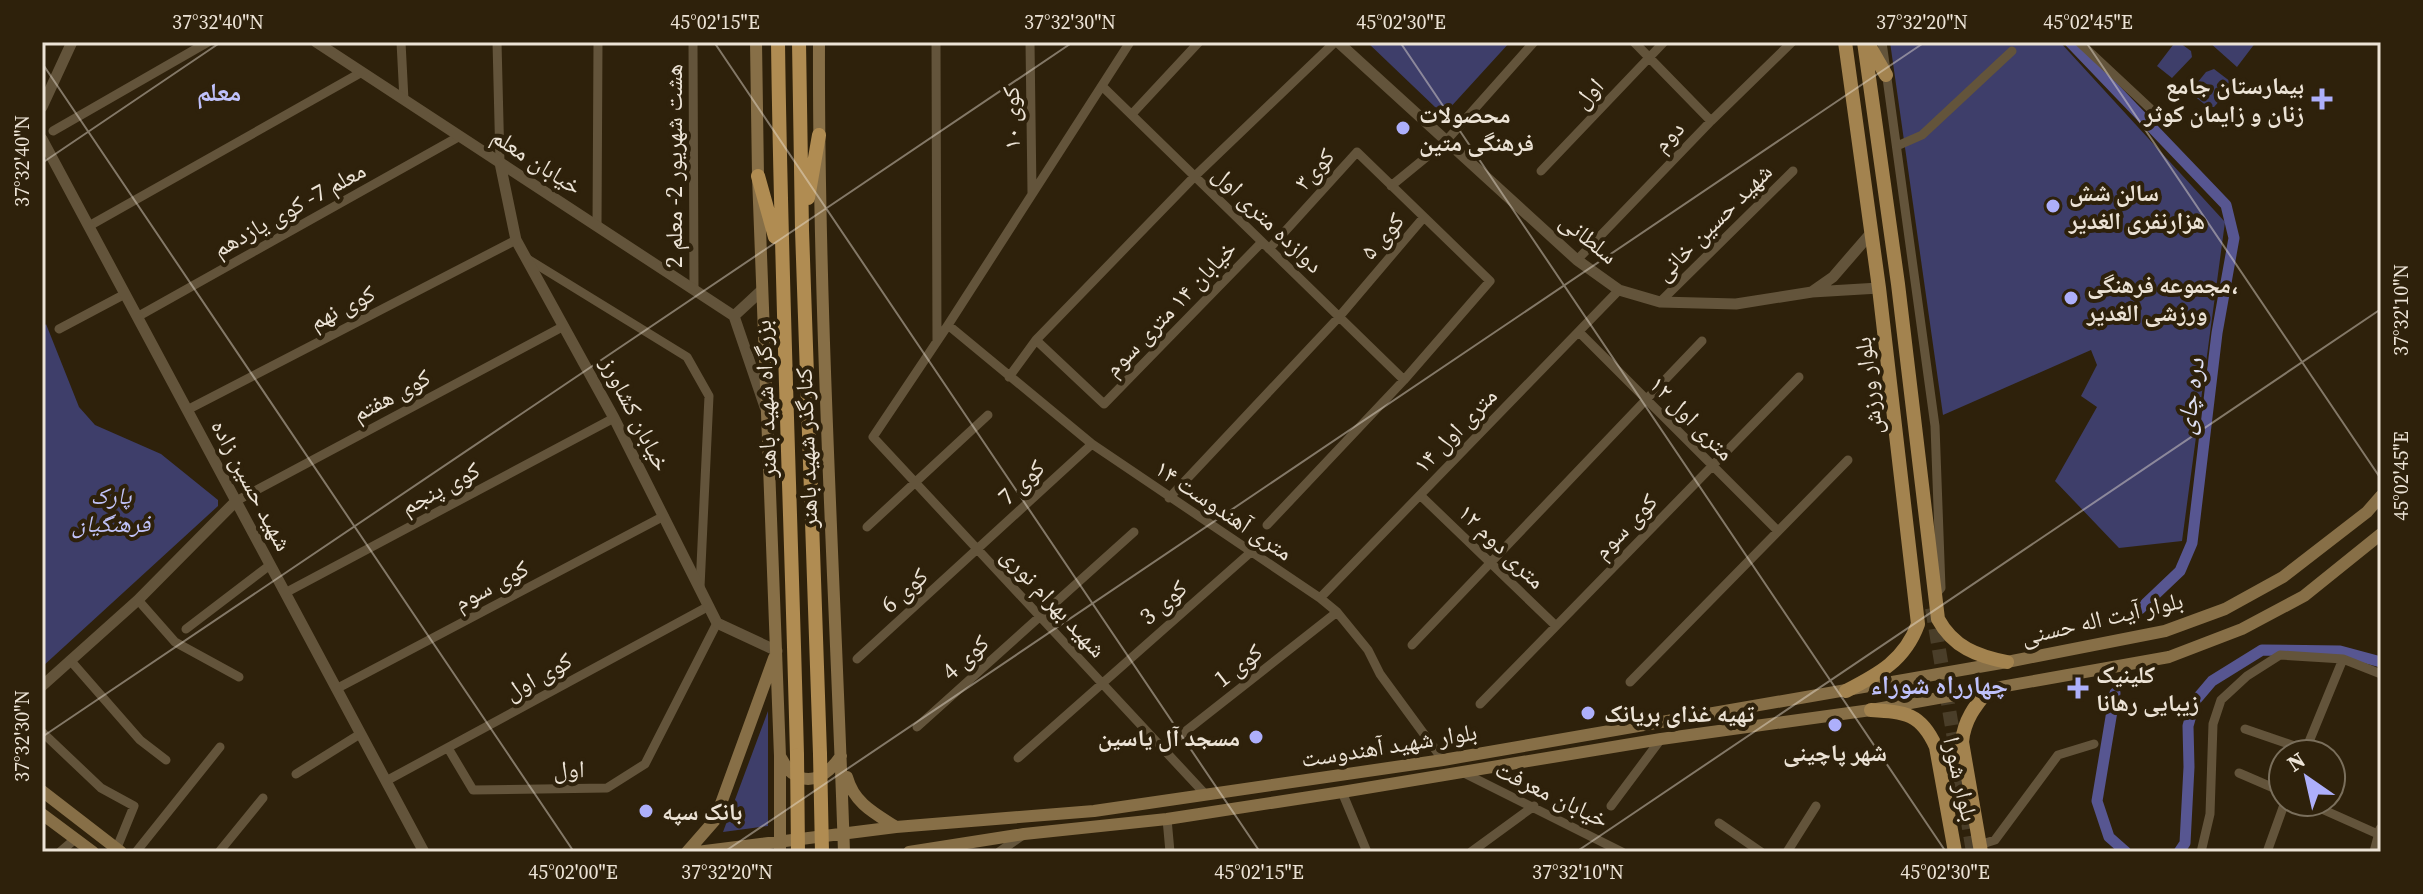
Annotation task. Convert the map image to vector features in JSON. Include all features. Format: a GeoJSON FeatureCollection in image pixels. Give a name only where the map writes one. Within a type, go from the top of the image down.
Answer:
{"type":"FeatureCollection","features":[{"type":"Feature","properties":{"kind":"highway","name":"بزرگراه شهید باهنر"},"geometry":{"type":"LineString","coordinates":[[778,42],[798,852]]}},
{"type":"Feature","properties":{"kind":"highway","name":"بزرگراه شهید باهنر"},"geometry":{"type":"LineString","coordinates":[[799,42],[822,852]]}},
{"type":"Feature","properties":{"kind":"highway"},"geometry":{"type":"LineString","coordinates":[[802,230],[819,135]]}},
{"type":"Feature","properties":{"kind":"highway"},"geometry":{"type":"LineString","coordinates":[[758,176],[781,257]]}},
{"type":"Feature","properties":{"kind":"main road","name":"کنارگذر شهید باهنر"},"geometry":{"type":"LineString","coordinates":[[756,42],[758,176],[777,651],[780,846]]}},
{"type":"Feature","properties":{"kind":"main road","name":"کنارگذر شهید باهنر"},"geometry":{"type":"LineString","coordinates":[[819,42],[826,415],[844,852]]}},
{"type":"Feature","properties":{"kind":"main road","name":"بلوار ورزش"},"geometry":{"type":"LineString","coordinates":[[1845,42],[1879,288],[1918,624]]}},
{"type":"Feature","properties":{"kind":"main road","name":"بلوار ورزش"},"geometry":{"type":"LineString","coordinates":[[1866,42],[1938,619]]}},
{"type":"Feature","properties":{"kind":"main road"},"geometry":{"type":"LineString","coordinates":[[1866,42],[1886,75]]}},
{"type":"Feature","properties":{"kind":"main road","name":"بلوار آیت اله حسنی"},"geometry":{"type":"LineString","coordinates":[[1938,674],[2165,631],[2225,609],[2283,577],[2367,512],[2381,496]]}},
{"type":"Feature","properties":{"kind":"main road","name":"بلوار آیت اله حسنی"},"geometry":{"type":"LineString","coordinates":[[1941,698],[2169,657],[2242,629],[2304,596],[2381,534]]}},
{"type":"Feature","properties":{"kind":"main road"},"geometry":{"type":"LineString","coordinates":[[1918,624],[1930,631],[1937,625],[1938,619]]}},
{"type":"Feature","properties":{"kind":"main road"},"geometry":{"type":"LineString","coordinates":[[1938,619],[1946,634],[1958,645],[1986,658],[2007,662]]}},
{"type":"Feature","properties":{"kind":"main road"},"geometry":{"type":"LineString","coordinates":[[1846,691],[1895,662],[1913,638],[1918,624]]}},
{"type":"Feature","properties":{"kind":"main road"},"geometry":{"type":"LineString","coordinates":[[687,852],[715,820],[777,651]]}},
{"type":"Feature","properties":{"kind":"main road"},"geometry":{"type":"LineString","coordinates":[[1959,670],[1964,694]]}},
{"type":"Feature","properties":{"kind":"main road","name":"بلوار شهید آهندوست"},"geometry":{"type":"LineString","coordinates":[[702,852],[780,846],[844,833],[896,827],[1094,811],[1206,795],[1443,760],[1938,674]]}},
{"type":"Feature","properties":{"kind":"main road"},"geometry":{"type":"LineString","coordinates":[[1916,678],[1919,702]]}},
{"type":"Feature","properties":{"kind":"main road","name":"بلوار شورا"},"geometry":{"type":"LineString","coordinates":[[1980,848],[1962,742],[1969,715],[1989,689]]}},
{"type":"Feature","properties":{"kind":"main road","name":"بلوار شهید آهندوست"},"geometry":{"type":"LineString","coordinates":[[909,852],[1024,834],[1167,819],[1661,739],[1941,698]]}},
{"type":"Feature","properties":{"kind":"main road","name":"بلوار شورا"},"geometry":{"type":"LineString","coordinates":[[1871,710],[1911,715],[1930,734],[1936,747],[1955,852]]}},
{"type":"Feature","properties":{"kind":"main road"},"geometry":{"type":"LineString","coordinates":[[1936,747],[1949,735],[1955,735],[1962,742]]}},
{"type":"Feature","properties":{"kind":"main road"},"geometry":{"type":"LineString","coordinates":[[780,756],[792,773],[812,779],[831,772],[842,754]]}},
{"type":"Feature","properties":{"kind":"main road"},"geometry":{"type":"LineString","coordinates":[[842,754],[850,788],[865,808],[896,827]]}},
{"type":"Feature","properties":{"kind":"main road"},"geometry":{"type":"LineString","coordinates":[[42,791],[118,851]]}},
{"type":"Feature","properties":{"kind":"main road"},"geometry":{"type":"LineString","coordinates":[[1094,811],[1096,828]]}},
{"type":"Feature","properties":{"kind":"main road"},"geometry":{"type":"LineString","coordinates":[[42,814],[93,852]]}},
{"type":"Feature","properties":{"kind":"street"},"geometry":{"type":"LineString","coordinates":[[42,107],[72,42]]}},
{"type":"Feature","properties":{"kind":"street"},"geometry":{"type":"LineString","coordinates":[[53,131],[208,42]]}},
{"type":"Feature","properties":{"kind":"street","name":"خیابان معلم"},"geometry":{"type":"LineString","coordinates":[[316,42],[734,316]]}},
{"type":"Feature","properties":{"kind":"street"},"geometry":{"type":"LineString","coordinates":[[401,42],[404,100]]}},
{"type":"Feature","properties":{"kind":"street"},"geometry":{"type":"LineString","coordinates":[[497,42],[500,163]]}},
{"type":"Feature","properties":{"kind":"street"},"geometry":{"type":"LineString","coordinates":[[597,226],[598,42]]}},
{"type":"Feature","properties":{"kind":"street","name":"هشت شهریور 2- معلم 2"},"geometry":{"type":"LineString","coordinates":[[693,42],[694,290]]}},
{"type":"Feature","properties":{"kind":"street"},"geometry":{"type":"LineString","coordinates":[[936,42],[937,341]]}},
{"type":"Feature","properties":{"kind":"street","name":"کوی ۱۰"},"geometry":{"type":"LineString","coordinates":[[1030,42],[1032,193]]}},
{"type":"Feature","properties":{"kind":"street"},"geometry":{"type":"LineString","coordinates":[[937,341],[1130,42]]}},
{"type":"Feature","properties":{"kind":"street"},"geometry":{"type":"LineString","coordinates":[[1132,114],[1199,42]]}},
{"type":"Feature","properties":{"kind":"street"},"geometry":{"type":"LineString","coordinates":[[1009,377],[1036,340],[1195,176],[1337,42]]}},
{"type":"Feature","properties":{"kind":"street","name":"سلطانی"},"geometry":{"type":"LineString","coordinates":[[1337,42],[1577,260],[1619,290],[1660,302],[1736,304],[1812,292],[1879,288]]}},
{"type":"Feature","properties":{"kind":"street"},"geometry":{"type":"LineString","coordinates":[[1267,525],[1404,380],[1490,281],[1391,186],[1446,141],[1534,42]]}},
{"type":"Feature","properties":{"kind":"street"},"geometry":{"type":"LineString","coordinates":[[1634,42],[1711,121]]}},
{"type":"Feature","properties":{"kind":"street","name":"اول"},"geometry":{"type":"LineString","coordinates":[[1541,171],[1664,42]]}},
{"type":"Feature","properties":{"kind":"street","name":"دوم"},"geometry":{"type":"LineString","coordinates":[[1577,260],[1792,42]]}},
{"type":"Feature","properties":{"kind":"street"},"geometry":{"type":"LineString","coordinates":[[1882,42],[1935,426],[1941,588],[1935,596]]}},
{"type":"Feature","properties":{"kind":"street"},"geometry":{"type":"LineString","coordinates":[[2079,42],[2154,112]]}},
{"type":"Feature","properties":{"kind":"street"},"geometry":{"type":"LineString","coordinates":[[1897,146],[1922,135],[2012,51]]}},
{"type":"Feature","properties":{"kind":"street"},"geometry":{"type":"LineString","coordinates":[[89,226],[362,72]]}},
{"type":"Feature","properties":{"kind":"street","name":"دوازده متری اول"},"geometry":{"type":"LineString","coordinates":[[1103,87],[1404,380]]}},
{"type":"Feature","properties":{"kind":"street","name":"معلم 7- کوی یازدهم"},"geometry":{"type":"LineString","coordinates":[[137,317],[460,136]]}},
{"type":"Feature","properties":{"kind":"street","name":"شهید حسین زاده"},"geometry":{"type":"LineString","coordinates":[[42,139],[424,852]]}},
{"type":"Feature","properties":{"kind":"street","name":"کوی۳"},"geometry":{"type":"LineString","coordinates":[[1266,245],[1357,152],[1391,186]]}},
{"type":"Feature","properties":{"kind":"street","name":"خیابان کشاورز"},"geometry":{"type":"LineString","coordinates":[[500,163],[516,240],[614,418],[717,623]]}},
{"type":"Feature","properties":{"kind":"street","name":"شهید حسین خانی"},"geometry":{"type":"LineString","coordinates":[[1660,302],[1793,171]]}},
{"type":"Feature","properties":{"kind":"street","name":"کوی ۵"},"geometry":{"type":"LineString","coordinates":[[1169,498],[1339,317],[1424,217]]}},
{"type":"Feature","properties":{"kind":"street"},"geometry":{"type":"LineString","coordinates":[[1812,292],[1833,277],[1871,233]]}},
{"type":"Feature","properties":{"kind":"street","name":"کوی نهم"},"geometry":{"type":"LineString","coordinates":[[187,410],[516,240]]}},
{"type":"Feature","properties":{"kind":"street","name":"خیابان ۱۴ متری سوم"},"geometry":{"type":"LineString","coordinates":[[1036,340],[1104,404],[1266,245]]}},
{"type":"Feature","properties":{"kind":"street"},"geometry":{"type":"LineString","coordinates":[[526,258],[687,357],[709,396],[700,587]]}},
{"type":"Feature","properties":{"kind":"street"},"geometry":{"type":"LineString","coordinates":[[1898,284],[1913,277]]}},
{"type":"Feature","properties":{"kind":"street"},"geometry":{"type":"LineString","coordinates":[[762,290],[734,316],[767,412]]}},
{"type":"Feature","properties":{"kind":"street","name":"۱۴ متری اول"},"geometry":{"type":"LineString","coordinates":[[1320,598],[1619,290]]}},
{"type":"Feature","properties":{"kind":"street"},"geometry":{"type":"LineString","coordinates":[[59,329],[125,294]]}},
{"type":"Feature","properties":{"kind":"street","name":"۱۴ متری آهندوست"},"geometry":{"type":"LineString","coordinates":[[948,325],[1092,444],[1337,612],[1368,650],[1380,674],[1443,760]]}},
{"type":"Feature","properties":{"kind":"street","name":"کوی هفتم"},"geometry":{"type":"LineString","coordinates":[[236,501],[564,326]]}},
{"type":"Feature","properties":{"kind":"street","name":"۱۲ متری اول"},"geometry":{"type":"LineString","coordinates":[[1579,332],[1778,531]]}},
{"type":"Feature","properties":{"kind":"street","name":"شهید بهرام نوری"},"geometry":{"type":"LineString","coordinates":[[937,341],[873,437],[1206,795]]}},
{"type":"Feature","properties":{"kind":"street"},"geometry":{"type":"LineString","coordinates":[[1412,645],[1702,341]]}},
{"type":"Feature","properties":{"kind":"street","name":"کوی سوم"},"geometry":{"type":"LineString","coordinates":[[1480,704],[1799,377]]}},
{"type":"Feature","properties":{"kind":"street"},"geometry":{"type":"LineString","coordinates":[[867,527],[988,415]]}},
{"type":"Feature","properties":{"kind":"street","name":"کوی پنجم"},"geometry":{"type":"LineString","coordinates":[[285,593],[614,418]]}},
{"type":"Feature","properties":{"kind":"street","name":"کوی 7"},"geometry":{"type":"LineString","coordinates":[[978,550],[1092,444]]}},
{"type":"Feature","properties":{"kind":"street"},"geometry":{"type":"LineString","coordinates":[[1630,682],[1848,460]]}},
{"type":"Feature","properties":{"kind":"street","name":"۱۲ متری دوم"},"geometry":{"type":"LineString","coordinates":[[1420,495],[1556,626]]}},
{"type":"Feature","properties":{"kind":"street"},"geometry":{"type":"LineString","coordinates":[[42,686],[138,600],[236,501]]}},
{"type":"Feature","properties":{"kind":"street","name":"کوی سوم"},"geometry":{"type":"LineString","coordinates":[[336,689],[664,516]]}},
{"type":"Feature","properties":{"kind":"street","name":"کوی 4"},"geometry":{"type":"LineString","coordinates":[[917,727],[1134,532]]}},
{"type":"Feature","properties":{"kind":"street","name":"کوی 6"},"geometry":{"type":"LineString","coordinates":[[857,659],[978,550]]}},
{"type":"Feature","properties":{"kind":"street","name":"کوی 3"},"geometry":{"type":"LineString","coordinates":[[1018,758],[1251,552]]}},
{"type":"Feature","properties":{"kind":"street"},"geometry":{"type":"LineString","coordinates":[[186,629],[270,565]]}},
{"type":"Feature","properties":{"kind":"street"},"geometry":{"type":"LineString","coordinates":[[138,600],[175,642],[239,677]]}},
{"type":"Feature","properties":{"kind":"street","name":"کوی اول"},"geometry":{"type":"LineString","coordinates":[[386,781],[709,606]]}},
{"type":"Feature","properties":{"kind":"street","name":"کوی 1"},"geometry":{"type":"LineString","coordinates":[[1163,749],[1337,612]]}},
{"type":"Feature","properties":{"kind":"street"},"geometry":{"type":"LineString","coordinates":[[717,623],[777,651]]}},
{"type":"Feature","properties":{"kind":"street","name":"اول"},"geometry":{"type":"LineString","coordinates":[[448,748],[473,790],[607,788],[645,764],[717,623]]}},
{"type":"Feature","properties":{"kind":"street"},"geometry":{"type":"LineString","coordinates":[[2201,852],[2210,814],[2213,724],[2221,700],[2247,676],[2280,655],[2343,659],[2381,674]]}},
{"type":"Feature","properties":{"kind":"street"},"geometry":{"type":"LineString","coordinates":[[2311,738],[2343,659]]}},
{"type":"Feature","properties":{"kind":"street"},"geometry":{"type":"LineString","coordinates":[[70,660],[140,740],[166,760]]}},
{"type":"Feature","properties":{"kind":"street"},"geometry":{"type":"LineString","coordinates":[[2245,729],[2268,738]]}},
{"type":"Feature","properties":{"kind":"street"},"geometry":{"type":"LineString","coordinates":[[42,732],[101,788],[134,806],[118,851]]}},
{"type":"Feature","properties":{"kind":"street"},"geometry":{"type":"LineString","coordinates":[[296,774],[360,734]]}},
{"type":"Feature","properties":{"kind":"street"},"geometry":{"type":"LineString","coordinates":[[1611,806],[1661,739]]}},
{"type":"Feature","properties":{"kind":"street"},"geometry":{"type":"LineString","coordinates":[[1980,848],[1995,840],[2058,755],[2094,744]]}},
{"type":"Feature","properties":{"kind":"street"},"geometry":{"type":"LineString","coordinates":[[136,852],[220,747]]}},
{"type":"Feature","properties":{"kind":"street","name":"خیابان معرفت"},"geometry":{"type":"LineString","coordinates":[[1464,773],[1622,852]]}},
{"type":"Feature","properties":{"kind":"street"},"geometry":{"type":"LineString","coordinates":[[2239,773],[2267,785]]}},
{"type":"Feature","properties":{"kind":"street"},"geometry":{"type":"LineString","coordinates":[[1342,792],[1367,852]]}},
{"type":"Feature","properties":{"kind":"street"},"geometry":{"type":"LineString","coordinates":[[219,852],[263,798]]}},
{"type":"Feature","properties":{"kind":"street"},"geometry":{"type":"LineString","coordinates":[[1471,852],[1534,806]]}},
{"type":"Feature","properties":{"kind":"street"},"geometry":{"type":"LineString","coordinates":[[1787,852],[1816,806]]}},
{"type":"Feature","properties":{"kind":"street"},"geometry":{"type":"LineString","coordinates":[[2267,852],[2279,818]]}},
{"type":"Feature","properties":{"kind":"street"},"geometry":{"type":"LineString","coordinates":[[2345,818],[2380,832],[2375,852]]}},
{"type":"Feature","properties":{"kind":"street"},"geometry":{"type":"LineString","coordinates":[[1167,819],[1170,852]]}},
{"type":"Feature","properties":{"kind":"street"},"geometry":{"type":"LineString","coordinates":[[1719,823],[1761,852]]}},
{"type":"Feature","properties":{"kind":"street"},"geometry":{"type":"LineString","coordinates":[[999,852],[1024,834]]}},
{"type":"Feature","properties":{"kind":"street"},"geometry":{"type":"LineString","coordinates":[[60,852],[74,840]]}},
{"type":"Feature","properties":{"kind":"green space"},"geometry":{"type":"Polygon","coordinates":[[[1367,42],[1510,42],[1447,111],[1435,107],[1367,42]]]}},
{"type":"Feature","properties":{"kind":"green space","name":"مجموعه فرهنگی، ورزشی الغدیر"},"geometry":{"type":"Polygon","coordinates":[[[1890,42],[2060,42],[2225,222],[2182,541],[2119,548],[2055,481],[2097,407],[2081,396],[2097,365],[2091,350],[1943,415],[1890,42]]]}},
{"type":"Feature","properties":{"kind":"green space"},"geometry":{"type":"Polygon","coordinates":[[[2209,42],[2256,42],[2237,67],[2209,42]]]}},
{"type":"Feature","properties":{"kind":"green space"},"geometry":{"type":"Polygon","coordinates":[[[2180,43],[2191,51],[2192,57],[2172,78],[2157,66],[2173,45],[2180,43]]]}},
{"type":"Feature","properties":{"kind":"green space"},"geometry":{"type":"Polygon","coordinates":[[[2214,69],[2231,82],[2230,89],[2214,107],[2208,107],[2193,95],[2193,88],[2206,72],[2214,69]]]}},
{"type":"Feature","properties":{"kind":"green space","name":"پارک فرهنگیان"},"geometry":{"type":"Polygon","coordinates":[[[46,324],[79,407],[95,425],[161,454],[218,500],[218,506],[42,667],[42,329],[46,324]]]}},
{"type":"Feature","properties":{"kind":"green space"},"geometry":{"type":"Polygon","coordinates":[[[768,711],[768,826],[723,832],[768,711]]]}},
{"type":"Feature","properties":{"kind":"waterway","name":"دره چای"},"geometry":{"type":"LineString","coordinates":[[2070,42],[2226,205],[2234,238],[2217,333],[2192,543],[2180,571],[2140,609]]}},
{"type":"Feature","properties":{"kind":"waterway"},"geometry":{"type":"LineString","coordinates":[[2179,852],[2185,843],[2188,726],[2195,701],[2212,681],[2262,650],[2340,651],[2381,662]]}},
{"type":"Feature","properties":{"kind":"waterway","name":"دره چای"},"geometry":{"type":"LineString","coordinates":[[2115,693],[2097,801],[2109,837],[2126,852]]}},
{"type":"Feature","properties":{"kind":"tunnel"},"geometry":{"type":"LineString","coordinates":[[1932,608],[1973,852]]}},
{"type":"Feature","properties":{"kind":"place","name":"بیمارستان جامع زنان و زایمان کوثر"},"geometry":{"type":"Point","coordinates":[2322,99]}},
{"type":"Feature","properties":{"kind":"place","name":"محصولات فرهنگی متین"},"geometry":{"type":"Point","coordinates":[1403,128]}},
{"type":"Feature","properties":{"kind":"place","name":"سالن شش هزارنفری الغدیر"},"geometry":{"type":"Point","coordinates":[2053,206]}},
{"type":"Feature","properties":{"kind":"place","name":"مجموعه فرهنگی، ورزشی الغدیر"},"geometry":{"type":"Point","coordinates":[2071,298]}},
{"type":"Feature","properties":{"kind":"place","name":"کلینیک زیبایی رهانا"},"geometry":{"type":"Point","coordinates":[2078,688]}},
{"type":"Feature","properties":{"kind":"place","name":"تهیه غذای بریانک"},"geometry":{"type":"Point","coordinates":[1588,713]}},
{"type":"Feature","properties":{"kind":"place","name":"شهر پاچینی"},"geometry":{"type":"Point","coordinates":[1835,725]}},
{"type":"Feature","properties":{"kind":"place","name":"مسجد آل یاسین"},"geometry":{"type":"Point","coordinates":[1256,737]}},
{"type":"Feature","properties":{"kind":"place","name":"بانک سپه"},"geometry":{"type":"Point","coordinates":[646,811]}},
{"type":"Feature","properties":{"kind":"district","name":"معلم"},"geometry":{"type":"Point","coordinates":[219,92]}},
{"type":"Feature","properties":{"kind":"district","name":"چهارراه شوراء"},"geometry":{"type":"Point","coordinates":[1939,685]}}]}
